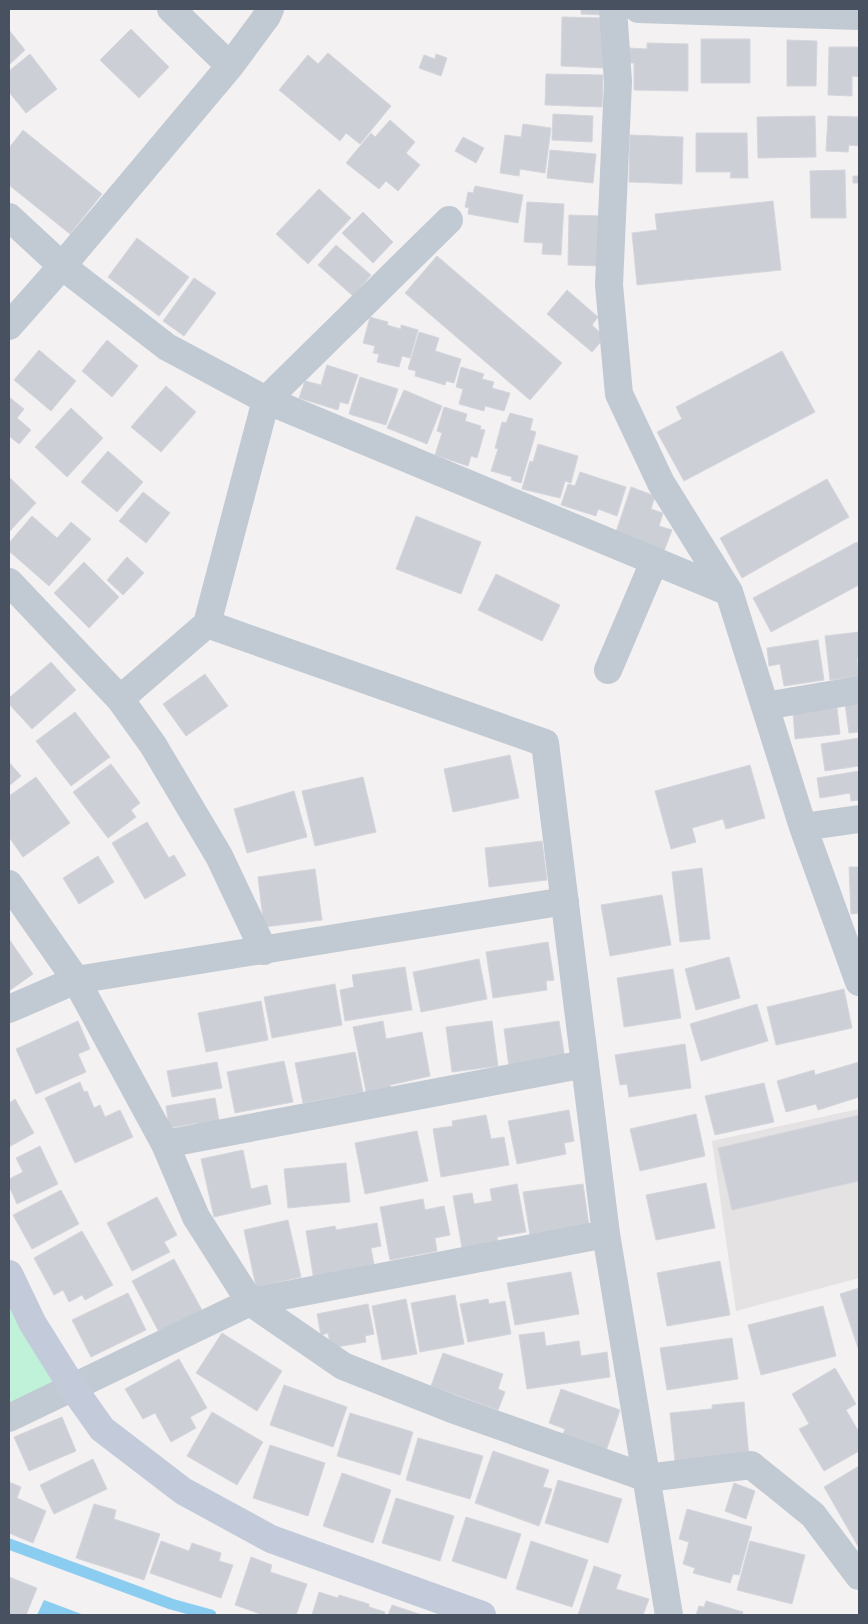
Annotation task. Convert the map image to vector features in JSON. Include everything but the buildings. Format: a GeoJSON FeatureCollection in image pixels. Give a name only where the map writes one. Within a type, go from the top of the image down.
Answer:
{"type":"FeatureCollection","features":[{"type":"Feature","properties":{"kind":"street"},"geometry":{"type":"LineString","coordinates":[[171,9],[230,66]]}},
{"type":"Feature","properties":{"kind":"street"},"geometry":{"type":"LineString","coordinates":[[9,326],[62,266],[230,66],[267,16],[270,9]]}},
{"type":"Feature","properties":{"kind":"street"},"geometry":{"type":"LineString","coordinates":[[613,9],[618,82],[609,285],[619,394],[661,483],[729,592],[803,827],[851,938],[859,982]]}},
{"type":"Feature","properties":{"kind":"street"},"geometry":{"type":"LineString","coordinates":[[638,9],[859,16]]}},
{"type":"Feature","properties":{"kind":"street"},"geometry":{"type":"LineString","coordinates":[[9,217],[62,266],[167,347],[266,400],[729,592]]}},
{"type":"Feature","properties":{"kind":"street"},"geometry":{"type":"LineString","coordinates":[[120,699],[207,624],[266,400],[449,220]]}},
{"type":"Feature","properties":{"kind":"street"},"geometry":{"type":"LineString","coordinates":[[608,670],[654,562]]}},
{"type":"Feature","properties":{"kind":"street"},"geometry":{"type":"LineString","coordinates":[[9,582],[120,699],[152,745],[219,856],[264,951]]}},
{"type":"Feature","properties":{"kind":"street"},"geometry":{"type":"LineString","coordinates":[[207,624],[545,744],[606,1234],[669,1615]]}},
{"type":"Feature","properties":{"kind":"street"},"geometry":{"type":"LineString","coordinates":[[765,706],[859,690]]}},
{"type":"Feature","properties":{"kind":"street"},"geometry":{"type":"LineString","coordinates":[[803,827],[859,819]]}},
{"type":"Feature","properties":{"kind":"street"},"geometry":{"type":"LineString","coordinates":[[9,884],[76,980],[165,1144],[196,1217],[250,1302],[343,1366],[452,1409],[647,1478],[750,1465],[813,1515],[859,1576]]}},
{"type":"Feature","properties":{"kind":"street"},"geometry":{"type":"LineString","coordinates":[[9,1009],[76,980],[565,901]]}},
{"type":"Feature","properties":{"kind":"street"},"geometry":{"type":"LineString","coordinates":[[165,1144],[585,1064]]}},
{"type":"Feature","properties":{"kind":"street"},"geometry":{"type":"LineString","coordinates":[[9,1418],[250,1302],[606,1234]]}},
{"type":"Feature","properties":{"kind":"street"},"geometry":{"type":"LineString","coordinates":[[9,1274],[33,1324],[73,1388],[102,1429],[184,1491],[271,1539],[482,1615]]}},
{"type":"Feature","properties":{"kind":"shaded area"},"geometry":{"type":"Polygon","coordinates":[[[859,1109],[859,1278],[736,1311],[712,1141],[859,1109]]]}},
{"type":"Feature","properties":{"kind":"green space"},"geometry":{"type":"Polygon","coordinates":[[[9,1295],[57,1381],[9,1403],[9,1295]]]}},
{"type":"Feature","properties":{"kind":"water"},"geometry":{"type":"Polygon","coordinates":[[[44,1600],[84,1615],[37,1615],[44,1600]]]}},
{"type":"Feature","properties":{"kind":"waterway"},"geometry":{"type":"LineString","coordinates":[[9,1544],[171,1604],[211,1615]]}}]}
